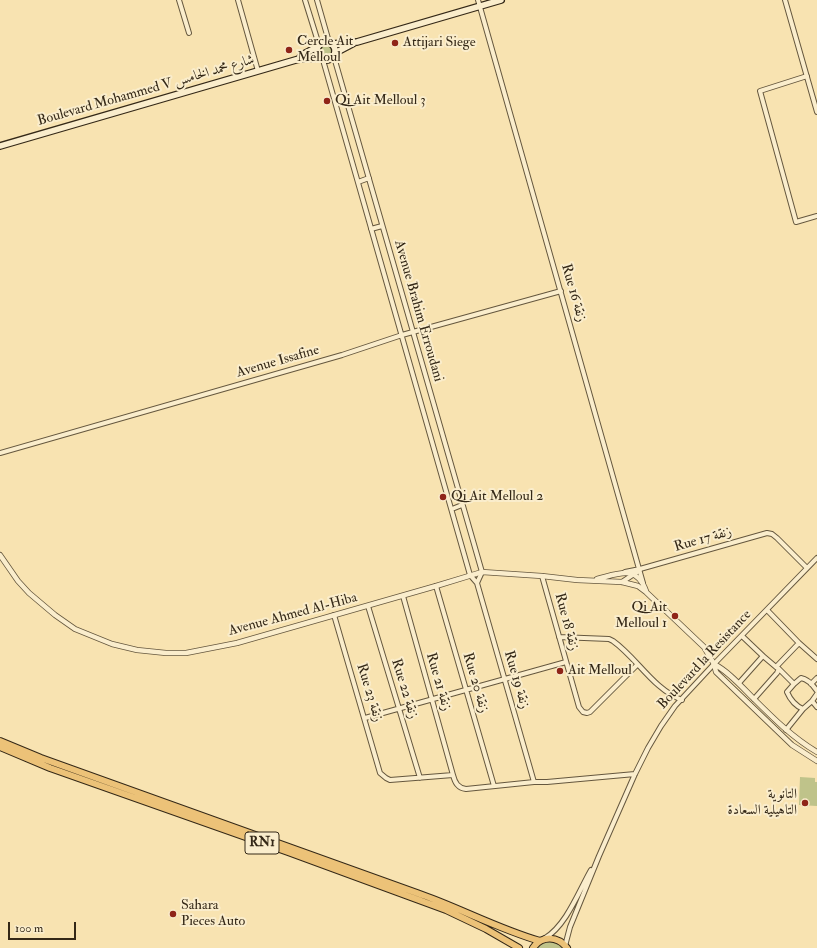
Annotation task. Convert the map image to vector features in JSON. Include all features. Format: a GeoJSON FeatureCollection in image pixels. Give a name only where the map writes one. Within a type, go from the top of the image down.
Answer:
{"type":"FeatureCollection","features":[{"type":"Feature","properties":{"kind":"highway","name":"RN1"},"geometry":{"type":"LineString","coordinates":[[0,740],[41,758],[428,897],[519,934],[542,940],[554,939],[562,942],[567,947]]}},
{"type":"Feature","properties":{"kind":"highway","name":"RN1"},"geometry":{"type":"LineString","coordinates":[[0,747],[50,768],[446,910],[519,948]]}},
{"type":"Feature","properties":{"kind":"highway"},"geometry":{"type":"LineString","coordinates":[[533,948],[542,940]]}},
{"type":"Feature","properties":{"kind":"main road"},"geometry":{"type":"LineString","coordinates":[[356,42],[324,42],[318,46],[317,53],[321,59],[329,60],[356,42],[479,3],[502,0]]}},
{"type":"Feature","properties":{"kind":"main road"},"geometry":{"type":"LineString","coordinates":[[331,43],[335,48],[335,55]]}},
{"type":"Feature","properties":{"kind":"main road","name":"Boulevard Mohammed V شارع محمد الخامس"},"geometry":{"type":"LineString","coordinates":[[299,59],[302,55],[318,46]]}},
{"type":"Feature","properties":{"kind":"main road","name":"Boulevard Mohammed V شارع محمد الخامس"},"geometry":{"type":"LineString","coordinates":[[0,146],[299,59],[321,59]]}},
{"type":"Feature","properties":{"kind":"street"},"geometry":{"type":"LineString","coordinates":[[179,0],[189,33]]}},
{"type":"Feature","properties":{"kind":"street"},"geometry":{"type":"LineString","coordinates":[[238,0],[258,71]]}},
{"type":"Feature","properties":{"kind":"street"},"geometry":{"type":"LineString","coordinates":[[305,0],[318,46]]}},
{"type":"Feature","properties":{"kind":"street"},"geometry":{"type":"LineString","coordinates":[[317,0],[331,43]]}},
{"type":"Feature","properties":{"kind":"street"},"geometry":{"type":"LineString","coordinates":[[785,0],[817,112]]}},
{"type":"Feature","properties":{"kind":"street","name":"Rue 16 زنقة"},"geometry":{"type":"LineString","coordinates":[[479,3],[646,592]]}},
{"type":"Feature","properties":{"kind":"street","name":"Avenue Brahim Erroudani"},"geometry":{"type":"LineString","coordinates":[[335,55],[382,226],[482,572]]}},
{"type":"Feature","properties":{"kind":"street","name":"Avenue Brahim Erroudani"},"geometry":{"type":"LineString","coordinates":[[321,59],[358,182],[470,575]]}},
{"type":"Feature","properties":{"kind":"street"},"geometry":{"type":"LineString","coordinates":[[807,76],[760,91],[796,222],[817,216]]}},
{"type":"Feature","properties":{"kind":"street"},"geometry":{"type":"LineString","coordinates":[[358,182],[369,178]]}},
{"type":"Feature","properties":{"kind":"street"},"geometry":{"type":"LineString","coordinates":[[371,229],[382,226]]}},
{"type":"Feature","properties":{"kind":"street","name":"Avenue Issafine"},"geometry":{"type":"LineString","coordinates":[[0,453],[561,291]]}},
{"type":"Feature","properties":{"kind":"street"},"geometry":{"type":"LineString","coordinates":[[452,509],[462,505]]}},
{"type":"Feature","properties":{"kind":"street","name":"Rue 17 زنقة"},"geometry":{"type":"LineString","coordinates":[[593,580],[640,569],[767,533],[772,534],[777,538],[807,568]]}},
{"type":"Feature","properties":{"kind":"street","name":"Avenue Ahmed Al-Hiba"},"geometry":{"type":"LineString","coordinates":[[0,555],[18,581],[29,593],[75,629],[112,644],[137,650],[166,653],[186,653],[236,643],[482,572],[577,580],[622,582],[638,586],[704,647],[714,664],[716,672],[792,745],[817,761]]}},
{"type":"Feature","properties":{"kind":"street","name":"Boulevard la Resistance"},"geometry":{"type":"LineString","coordinates":[[567,947],[570,927],[599,856],[635,774],[661,726],[675,706],[714,664],[817,558]]}},
{"type":"Feature","properties":{"kind":"street"},"geometry":{"type":"LineString","coordinates":[[813,562],[817,566]]}},
{"type":"Feature","properties":{"kind":"street"},"geometry":{"type":"LineString","coordinates":[[622,582],[640,569]]}},
{"type":"Feature","properties":{"kind":"street"},"geometry":{"type":"LineString","coordinates":[[477,583],[482,572]]}},
{"type":"Feature","properties":{"kind":"street"},"geometry":{"type":"LineString","coordinates":[[621,573],[634,574],[643,583]]}},
{"type":"Feature","properties":{"kind":"street","name":"Rue 19 زنقة"},"geometry":{"type":"LineString","coordinates":[[470,575],[477,583],[534,782]]}},
{"type":"Feature","properties":{"kind":"street","name":"Rue 18 زنقة"},"geometry":{"type":"LineString","coordinates":[[542,576],[579,707],[584,712],[590,712],[637,665]]}},
{"type":"Feature","properties":{"kind":"street","name":"Rue 20 زنقة"},"geometry":{"type":"LineString","coordinates":[[436,586],[494,786]]}},
{"type":"Feature","properties":{"kind":"street","name":"Rue 21 زنقة"},"geometry":{"type":"LineString","coordinates":[[403,596],[453,775]]}},
{"type":"Feature","properties":{"kind":"street","name":"Rue 22 زنقة"},"geometry":{"type":"LineString","coordinates":[[368,606],[420,778]]}},
{"type":"Feature","properties":{"kind":"street"},"geometry":{"type":"LineString","coordinates":[[767,610],[799,643],[817,658]]}},
{"type":"Feature","properties":{"kind":"street","name":"Rue 23 زنقة"},"geometry":{"type":"LineString","coordinates":[[334,615],[380,773],[390,780],[420,778]]}},
{"type":"Feature","properties":{"kind":"street"},"geometry":{"type":"LineString","coordinates":[[559,636],[609,639],[618,644],[637,665],[671,696],[682,700]]}},
{"type":"Feature","properties":{"kind":"street"},"geometry":{"type":"LineString","coordinates":[[742,636],[794,684]]}},
{"type":"Feature","properties":{"kind":"street"},"geometry":{"type":"LineString","coordinates":[[754,699],[777,668],[799,643]]}},
{"type":"Feature","properties":{"kind":"street"},"geometry":{"type":"LineString","coordinates":[[739,683],[763,656]]}},
{"type":"Feature","properties":{"kind":"street"},"geometry":{"type":"LineString","coordinates":[[365,718],[566,662]]}},
{"type":"Feature","properties":{"kind":"street"},"geometry":{"type":"LineString","coordinates":[[714,664],[720,667],[739,683],[786,730],[806,746],[817,752]]}},
{"type":"Feature","properties":{"kind":"street"},"geometry":{"type":"LineString","coordinates":[[786,730],[803,709],[812,701],[817,692],[811,684],[802,678],[788,690],[787,694],[798,706],[803,709]]}},
{"type":"Feature","properties":{"kind":"street"},"geometry":{"type":"LineString","coordinates":[[811,684],[817,678]]}},
{"type":"Feature","properties":{"kind":"street"},"geometry":{"type":"LineString","coordinates":[[671,696],[675,706]]}},
{"type":"Feature","properties":{"kind":"street"},"geometry":{"type":"LineString","coordinates":[[812,701],[817,706]]}},
{"type":"Feature","properties":{"kind":"street"},"geometry":{"type":"LineString","coordinates":[[420,778],[453,775],[457,785],[466,789],[635,774]]}},
{"type":"Feature","properties":{"kind":"street","name":"Boulevard la Resistance"},"geometry":{"type":"LineString","coordinates":[[542,940],[555,932],[564,920],[599,856]]}},
{"type":"Feature","properties":{"kind":"green space"},"geometry":{"type":"Polygon","coordinates":[[[326,44],[331,46],[333,51],[331,56],[326,58],[321,56],[319,51],[321,46],[326,44]]]}},
{"type":"Feature","properties":{"kind":"green space"},"geometry":{"type":"Polygon","coordinates":[[[800,777],[815,778],[815,782],[817,782],[817,806],[799,805],[800,777]]]}},
{"type":"Feature","properties":{"kind":"green space"},"geometry":{"type":"Polygon","coordinates":[[[545,942],[555,942],[564,948],[536,948],[545,942]]]}},
{"type":"Feature","properties":{"kind":"place","name":"Attijari Siege"},"geometry":{"type":"Point","coordinates":[395,43]}},
{"type":"Feature","properties":{"kind":"place","name":"Cercle Ait Melloul"},"geometry":{"type":"Point","coordinates":[289,50]}},
{"type":"Feature","properties":{"kind":"place","name":"Qi Ait Melloul 3"},"geometry":{"type":"Point","coordinates":[327,101]}},
{"type":"Feature","properties":{"kind":"place","name":"Qi Ait Melloul 2"},"geometry":{"type":"Point","coordinates":[443,497]}},
{"type":"Feature","properties":{"kind":"place","name":"Qi Ait Melloul 1"},"geometry":{"type":"Point","coordinates":[675,616]}},
{"type":"Feature","properties":{"kind":"place","name":"Ait Melloul"},"geometry":{"type":"Point","coordinates":[560,671]}},
{"type":"Feature","properties":{"kind":"place","name":"التانوية التاهيلية السعادة"},"geometry":{"type":"Point","coordinates":[805,803]}},
{"type":"Feature","properties":{"kind":"place","name":"Sahara Pieces Auto"},"geometry":{"type":"Point","coordinates":[173,914]}}]}
